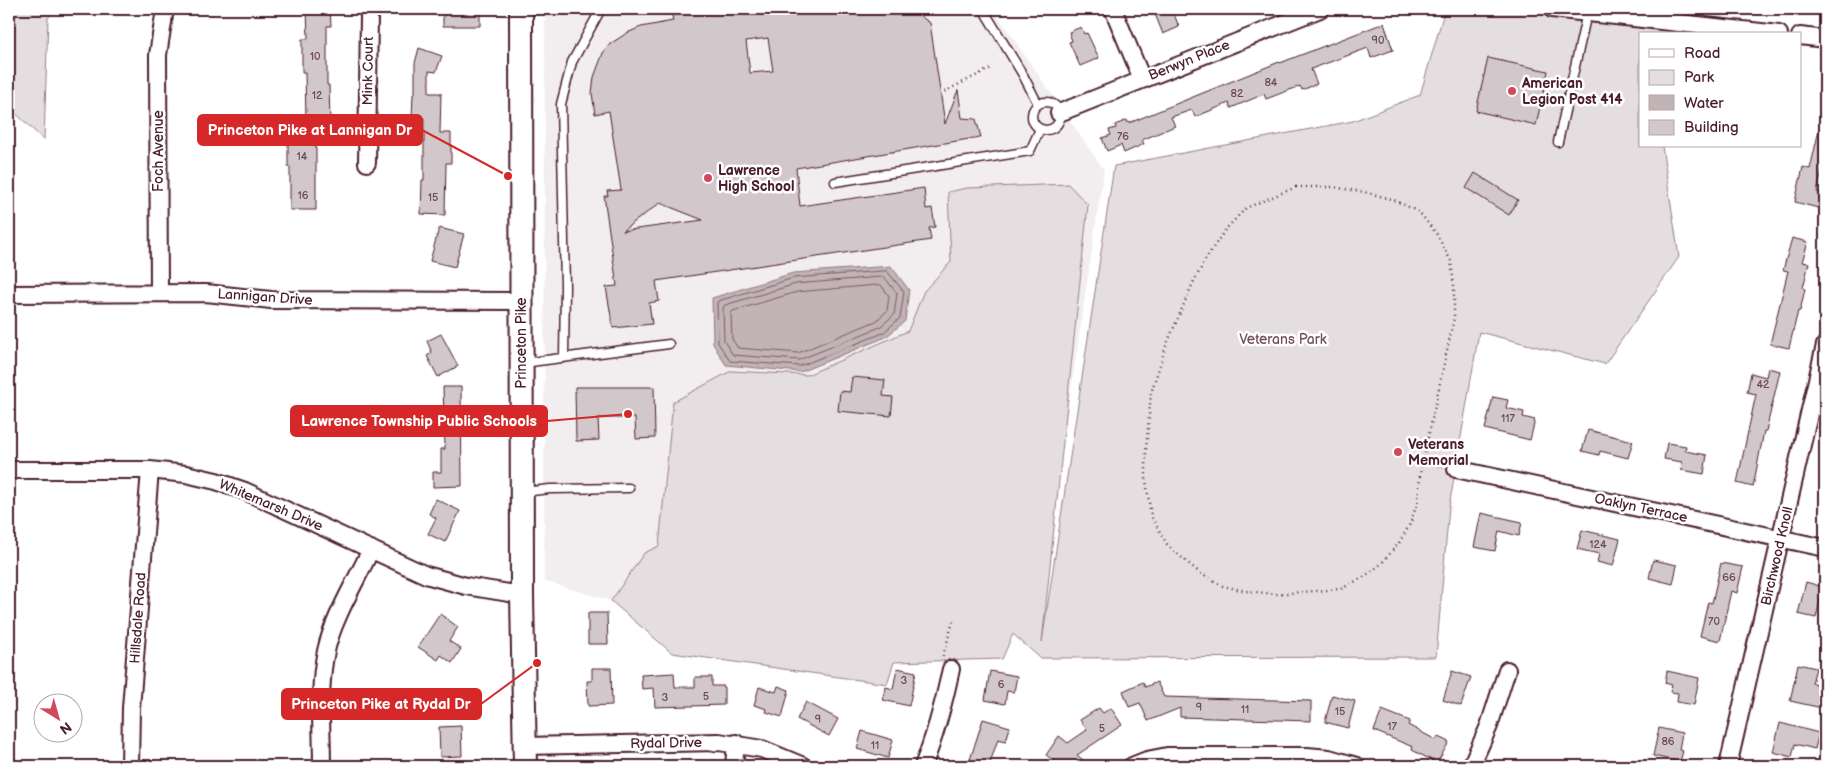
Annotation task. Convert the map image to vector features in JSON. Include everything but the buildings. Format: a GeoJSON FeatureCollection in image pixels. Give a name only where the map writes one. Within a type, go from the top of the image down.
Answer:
{"type":"FeatureCollection","features":[{"type":"Feature","properties":{"kind":"main road","name":"Princeton Pike"},"geometry":{"type":"LineString","coordinates":[[521,9],[522,595],[525,756]]}},
{"type":"Feature","properties":{"kind":"street","name":"Foch Avenue"},"geometry":{"type":"LineString","coordinates":[[159,293],[158,55],[165,9]]}},
{"type":"Feature","properties":{"kind":"street","name":"Mink Court"},"geometry":{"type":"LineString","coordinates":[[367,163],[369,16],[371,9]]}},
{"type":"Feature","properties":{"kind":"street"},"geometry":{"type":"LineString","coordinates":[[1113,9],[1142,79]]}},
{"type":"Feature","properties":{"kind":"street","name":"Berwyn Place"},"geometry":{"type":"LineString","coordinates":[[1059,112],[1320,9]]}},
{"type":"Feature","properties":{"kind":"street"},"geometry":{"type":"LineString","coordinates":[[1552,9],[1762,32]]}},
{"type":"Feature","properties":{"kind":"street"},"geometry":{"type":"LineString","coordinates":[[1802,36],[1825,39]]}},
{"type":"Feature","properties":{"kind":"street","name":"Lannigan Drive"},"geometry":{"type":"LineString","coordinates":[[9,294],[206,293],[271,300],[521,301]]}},
{"type":"Feature","properties":{"kind":"street","name":"Birchwood Knoll"},"geometry":{"type":"LineString","coordinates":[[1728,766],[1825,345]]}},
{"type":"Feature","properties":{"kind":"street","name":"Oaklyn Terrace"},"geometry":{"type":"LineString","coordinates":[[1453,468],[1825,548]]}},
{"type":"Feature","properties":{"kind":"street","name":"Whitemarsh Drive"},"geometry":{"type":"LineString","coordinates":[[9,470],[150,470],[186,474],[216,481],[245,491],[437,578],[466,586],[522,595]]}},
{"type":"Feature","properties":{"kind":"street","name":"Hillsdale Road"},"geometry":{"type":"LineString","coordinates":[[130,766],[131,708],[150,470]]}},
{"type":"Feature","properties":{"kind":"street"},"geometry":{"type":"LineString","coordinates":[[322,766],[322,682],[326,650],[333,630],[372,549]]}},
{"type":"Feature","properties":{"kind":"street"},"geometry":{"type":"LineString","coordinates":[[923,766],[937,729],[951,668]]}},
{"type":"Feature","properties":{"kind":"street"},"geometry":{"type":"LineString","coordinates":[[1471,766],[1490,726],[1507,670]]}},
{"type":"Feature","properties":{"kind":"street","name":"Rydal Drive"},"geometry":{"type":"LineString","coordinates":[[525,756],[719,742],[762,749],[803,766]]}},
{"type":"Feature","properties":{"kind":"street"},"geometry":{"type":"LineString","coordinates":[[734,766],[736,744]]}},
{"type":"Feature","properties":{"kind":"street"},"geometry":{"type":"LineString","coordinates":[[1132,766],[1147,760],[1167,756],[1307,756],[1329,758],[1357,766]]}},
{"type":"Feature","properties":{"kind":"lane"},"geometry":{"type":"LineString","coordinates":[[564,358],[565,286],[561,104],[572,62],[600,9]]}},
{"type":"Feature","properties":{"kind":"lane"},"geometry":{"type":"LineString","coordinates":[[983,9],[1023,75],[1038,104]]}},
{"type":"Feature","properties":{"kind":"lane"},"geometry":{"type":"LineString","coordinates":[[1558,142],[1587,12]]}},
{"type":"Feature","properties":{"kind":"lane"},"geometry":{"type":"LineString","coordinates":[[1051,103],[1055,105],[1059,112],[1059,122],[1049,130],[1040,129],[1033,124],[1032,111],[1038,104],[1051,103]]}},
{"type":"Feature","properties":{"kind":"lane"},"geometry":{"type":"LineString","coordinates":[[835,182],[1030,152],[1040,129]]}},
{"type":"Feature","properties":{"kind":"lane"},"geometry":{"type":"LineString","coordinates":[[521,363],[669,344]]}},
{"type":"Feature","properties":{"kind":"lane"},"geometry":{"type":"LineString","coordinates":[[522,492],[550,489],[629,488]]}},
{"type":"Feature","properties":{"kind":"path"},"geometry":{"type":"LineString","coordinates":[[940,94],[993,67]]}},
{"type":"Feature","properties":{"kind":"path"},"geometry":{"type":"LineString","coordinates":[[1296,187],[1333,187],[1364,192],[1392,200],[1419,212],[1436,233],[1451,261],[1454,286],[1454,318],[1423,463],[1418,501],[1410,524],[1399,543],[1381,564],[1365,576],[1341,589],[1276,594],[1246,591],[1223,586],[1200,573],[1168,546],[1151,516],[1146,480],[1146,450],[1152,393],[1166,346],[1192,283],[1206,257],[1225,230],[1246,208],[1296,187]]}},
{"type":"Feature","properties":{"kind":"path"},"geometry":{"type":"LineString","coordinates":[[1423,463],[1453,468]]}},
{"type":"Feature","properties":{"kind":"path"},"geometry":{"type":"LineString","coordinates":[[951,668],[941,665],[954,618]]}},
{"type":"Feature","properties":{"kind":"shaded area","name":"Lawrence High School"},"geometry":{"type":"Polygon","coordinates":[[[545,9],[993,9],[1104,170],[1042,582],[644,553],[611,601],[544,581],[545,9]]]}},
{"type":"Feature","properties":{"kind":"green space"},"geometry":{"type":"Polygon","coordinates":[[[9,9],[56,9],[48,18],[44,140],[9,107],[9,9]]]}},
{"type":"Feature","properties":{"kind":"green space","name":"Veterans Park"},"geometry":{"type":"Polygon","coordinates":[[[1445,9],[1605,9],[1678,23],[1676,32],[1639,32],[1639,148],[1662,148],[1679,257],[1605,364],[1479,332],[1449,507],[1436,657],[1040,658],[1013,634],[1002,659],[894,662],[887,684],[672,653],[611,601],[644,553],[659,546],[673,402],[731,371],[807,375],[908,331],[924,291],[951,262],[948,192],[967,188],[1068,184],[1088,205],[1042,642],[1114,166],[1353,121],[1420,95],[1445,9]]]}},
{"type":"Feature","properties":{"kind":"water"},"geometry":{"type":"Polygon","coordinates":[[[891,266],[909,290],[905,321],[886,337],[800,372],[726,365],[713,344],[712,298],[793,273],[891,266]]]}},
{"type":"Feature","properties":{"kind":"place","name":"American Legion Post 414"},"geometry":{"type":"Point","coordinates":[1512,91]}},
{"type":"Feature","properties":{"kind":"place","name":"Princeton Pike at Lannigan Dr"},"geometry":{"type":"Point","coordinates":[508,176]}},
{"type":"Feature","properties":{"kind":"place","name":"Lawrence High School"},"geometry":{"type":"Point","coordinates":[708,178]}},
{"type":"Feature","properties":{"kind":"place","name":"Lawrence Township Public Schools"},"geometry":{"type":"Point","coordinates":[628,414]}},
{"type":"Feature","properties":{"kind":"place","name":"Veterans Memorial"},"geometry":{"type":"Point","coordinates":[1398,452]}},
{"type":"Feature","properties":{"kind":"place","name":"Princeton Pike at Rydal Dr"},"geometry":{"type":"Point","coordinates":[537,663]}}]}
